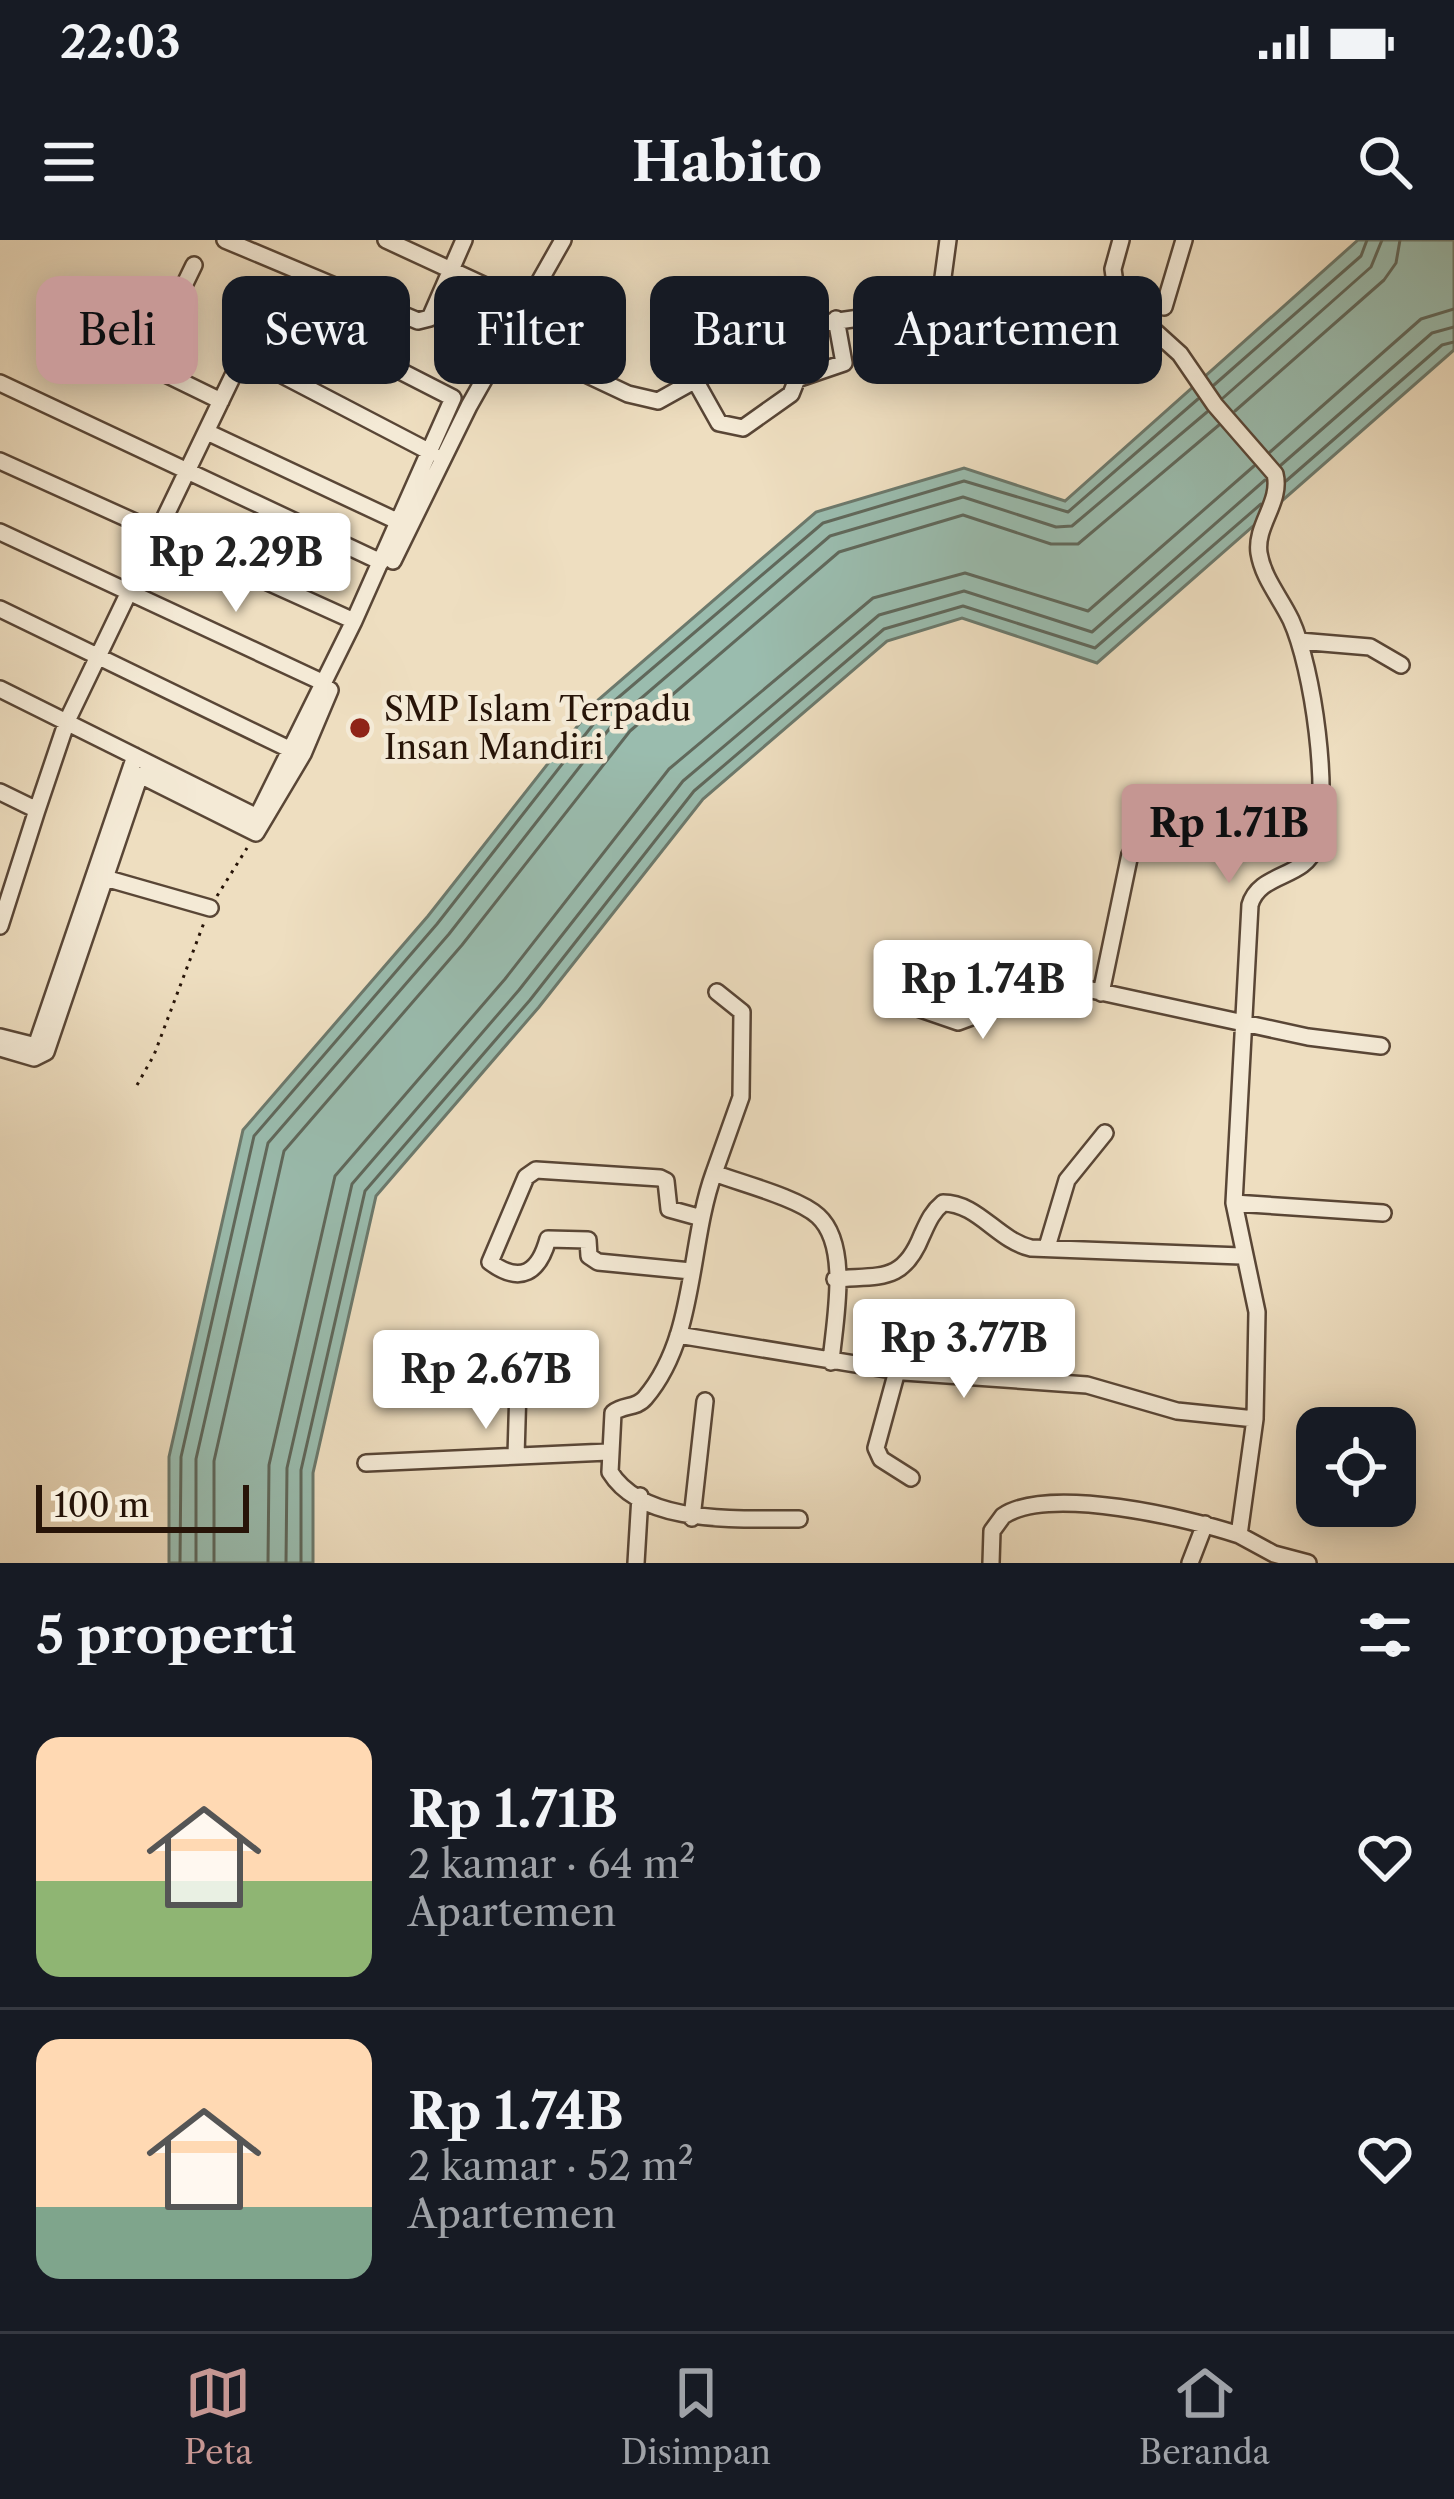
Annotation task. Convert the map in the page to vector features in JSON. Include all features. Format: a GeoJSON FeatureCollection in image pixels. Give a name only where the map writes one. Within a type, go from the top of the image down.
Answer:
{"type":"FeatureCollection","features":[{"type":"Feature","properties":{"kind":"street"},"geometry":{"type":"LineString","coordinates":[[225,240],[418,321],[430,318],[464,240]]}},
{"type":"Feature","properties":{"kind":"street"},"geometry":{"type":"LineString","coordinates":[[386,240],[468,276]]}},
{"type":"Feature","properties":{"kind":"street"},"geometry":{"type":"LineString","coordinates":[[543,276],[563,240]]}},
{"type":"Feature","properties":{"kind":"street"},"geometry":{"type":"LineString","coordinates":[[829,320],[913,311],[932,304],[941,292],[948,240]]}},
{"type":"Feature","properties":{"kind":"street"},"geometry":{"type":"LineString","coordinates":[[1114,276],[1121,240]]}},
{"type":"Feature","properties":{"kind":"street"},"geometry":{"type":"LineString","coordinates":[[1164,307],[1184,240]]}},
{"type":"Feature","properties":{"kind":"street"},"geometry":{"type":"LineString","coordinates":[[189,276],[194,266]]}},
{"type":"Feature","properties":{"kind":"street"},"geometry":{"type":"LineString","coordinates":[[829,368],[844,363],[836,319]]}},
{"type":"Feature","properties":{"kind":"street"},"geometry":{"type":"LineString","coordinates":[[1162,338],[1275,474],[1277,489],[1259,551],[1299,641],[1319,778],[1314,851],[1304,865],[1265,884],[1252,897],[1234,1203],[1241,1256],[1257,1312],[1255,1419],[1239,1534]]}},
{"type":"Feature","properties":{"kind":"street"},"geometry":{"type":"LineString","coordinates":[[0,689],[257,817],[354,621],[453,398],[410,376]]}},
{"type":"Feature","properties":{"kind":"street"},"geometry":{"type":"LineString","coordinates":[[0,383],[381,562]]}},
{"type":"Feature","properties":{"kind":"street"},"geometry":{"type":"LineString","coordinates":[[187,384],[221,401]]}},
{"type":"Feature","properties":{"kind":"street"},"geometry":{"type":"LineString","coordinates":[[0,926],[67,721],[230,384]]}},
{"type":"Feature","properties":{"kind":"street"},"geometry":{"type":"LineString","coordinates":[[298,384],[432,453]]}},
{"type":"Feature","properties":{"kind":"street"},"geometry":{"type":"LineString","coordinates":[[0,1048],[34,1058],[46,1052],[140,775],[256,833],[303,754],[444,453],[483,384]]}},
{"type":"Feature","properties":{"kind":"street"},"geometry":{"type":"LineString","coordinates":[[610,384],[650,402],[691,384]]}},
{"type":"Feature","properties":{"kind":"street"},"geometry":{"type":"LineString","coordinates":[[697,384],[718,423],[743,428],[790,394],[794,384]]}},
{"type":"Feature","properties":{"kind":"street"},"geometry":{"type":"LineString","coordinates":[[206,432],[399,522]]}},
{"type":"Feature","properties":{"kind":"street"},"geometry":{"type":"LineString","coordinates":[[0,461],[156,536],[354,621]]}},
{"type":"Feature","properties":{"kind":"street"},"geometry":{"type":"LineString","coordinates":[[0,532],[323,683]]}},
{"type":"Feature","properties":{"kind":"street"},"geometry":{"type":"LineString","coordinates":[[0,609],[289,749]]}},
{"type":"Feature","properties":{"kind":"street"},"geometry":{"type":"LineString","coordinates":[[1299,641],[1370,647],[1401,665]]}},
{"type":"Feature","properties":{"kind":"street"},"geometry":{"type":"LineString","coordinates":[[0,1037],[36,1046],[135,755]]}},
{"type":"Feature","properties":{"kind":"street"},"geometry":{"type":"LineString","coordinates":[[0,792],[37,810]]}},
{"type":"Feature","properties":{"kind":"street"},"geometry":{"type":"LineString","coordinates":[[1100,992],[1130,854]]}},
{"type":"Feature","properties":{"kind":"street"},"geometry":{"type":"LineString","coordinates":[[105,878],[210,908]]}},
{"type":"Feature","properties":{"kind":"street"},"geometry":{"type":"LineString","coordinates":[[900,1002],[958,1022],[1059,987],[1247,1020],[1308,1037],[1381,1046]]}},
{"type":"Feature","properties":{"kind":"street"},"geometry":{"type":"LineString","coordinates":[[717,992],[742,1012],[743,1080],[698,1217],[678,1335],[646,1397],[613,1413],[608,1452],[612,1477],[640,1496],[692,1518],[799,1519]]}},
{"type":"Feature","properties":{"kind":"street"},"geometry":{"type":"LineString","coordinates":[[1047,1246],[1067,1180],[1106,1133]]}},
{"type":"Feature","properties":{"kind":"street"},"geometry":{"type":"LineString","coordinates":[[691,1271],[598,1262],[590,1256],[588,1240],[548,1240],[541,1265],[532,1271],[500,1269],[490,1262],[526,1177],[536,1170],[660,1178],[666,1180],[669,1209],[698,1217]]}},
{"type":"Feature","properties":{"kind":"street"},"geometry":{"type":"LineString","coordinates":[[714,1173],[820,1217],[833,1245],[831,1362]]}},
{"type":"Feature","properties":{"kind":"street"},"geometry":{"type":"LineString","coordinates":[[835,1279],[897,1273],[911,1263],[933,1210],[943,1203],[968,1208],[1017,1245],[1241,1256]]}},
{"type":"Feature","properties":{"kind":"street"},"geometry":{"type":"LineString","coordinates":[[1234,1203],[1382,1213]]}},
{"type":"Feature","properties":{"kind":"street"},"geometry":{"type":"LineString","coordinates":[[678,1335],[896,1371],[1060,1381],[1177,1411],[1255,1419]]}},
{"type":"Feature","properties":{"kind":"street"},"geometry":{"type":"LineString","coordinates":[[896,1371],[876,1448],[881,1460],[911,1478]]}},
{"type":"Feature","properties":{"kind":"street"},"geometry":{"type":"LineString","coordinates":[[516,1456],[518,1387]]}},
{"type":"Feature","properties":{"kind":"street"},"geometry":{"type":"LineString","coordinates":[[692,1518],[705,1401]]}},
{"type":"Feature","properties":{"kind":"street"},"geometry":{"type":"LineString","coordinates":[[366,1463],[608,1452]]}},
{"type":"Feature","properties":{"kind":"street"},"geometry":{"type":"LineString","coordinates":[[636,1563],[640,1496]]}},
{"type":"Feature","properties":{"kind":"street"},"geometry":{"type":"LineString","coordinates":[[991,1563],[992,1531],[1010,1511],[1088,1506],[1204,1523],[1239,1534],[1274,1555],[1308,1563]]}},
{"type":"Feature","properties":{"kind":"street"},"geometry":{"type":"LineString","coordinates":[[1190,1563],[1204,1523]]}},
{"type":"Feature","properties":{"kind":"path"},"geometry":{"type":"LineString","coordinates":[[137,1085],[154,1055],[210,908],[256,833]]}},
{"type":"Feature","properties":{"kind":"water"},"geometry":{"type":"Polygon","coordinates":[[[1358,240],[1454,240],[1454,350],[1097,663],[962,618],[887,641],[703,799],[539,1007],[376,1196],[313,1473],[313,1563],[169,1563],[169,1457],[243,1130],[428,916],[598,700],[816,512],[964,468],[1065,501],[1358,240]]]}},
{"type":"Feature","properties":{"kind":"place","name":"SMP Islam Terpadu Insan Mandiri"},"geometry":{"type":"Point","coordinates":[360,728]}}]}
